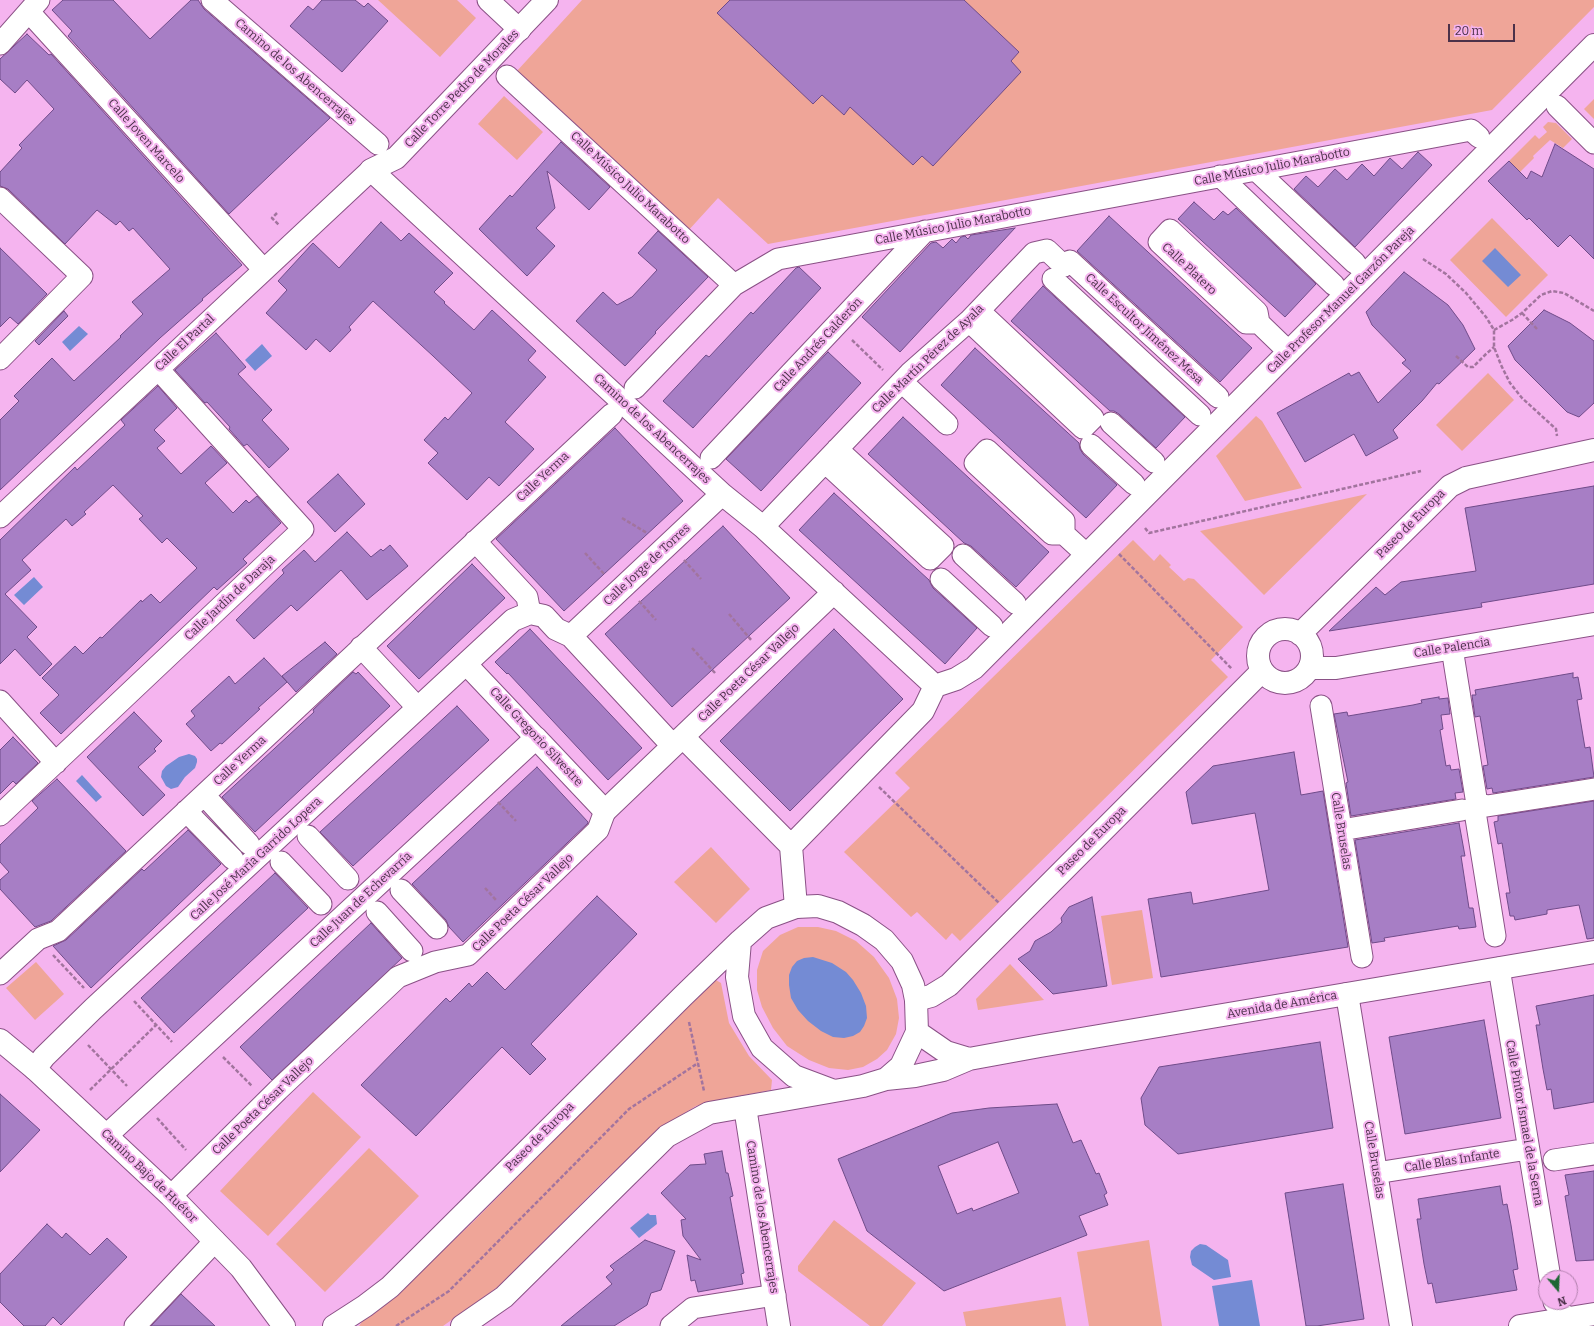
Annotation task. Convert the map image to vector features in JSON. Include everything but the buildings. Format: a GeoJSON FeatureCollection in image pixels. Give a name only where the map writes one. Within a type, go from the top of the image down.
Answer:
{"type":"FeatureCollection","features":[{"type":"Feature","properties":{"kind":"street","name":"Camino de los Abencerrajes"},"geometry":{"type":"LineString","coordinates":[[212,0],[378,144]]}},
{"type":"Feature","properties":{"kind":"street"},"geometry":{"type":"LineString","coordinates":[[488,0],[520,30]]}},
{"type":"Feature","properties":{"kind":"street","name":"Calle Torre Pedro de Morales"},"geometry":{"type":"LineString","coordinates":[[371,170],[396,158],[520,30],[547,0]]}},
{"type":"Feature","properties":{"kind":"street"},"geometry":{"type":"LineString","coordinates":[[0,44],[34,6]]}},
{"type":"Feature","properties":{"kind":"street","name":"Calle Joven Marcelo"},"geometry":{"type":"LineString","coordinates":[[34,6],[264,270]]}},
{"type":"Feature","properties":{"kind":"street","name":"Calle Profesor Manuel Garzón Pareja"},"geometry":{"type":"LineString","coordinates":[[935,686],[956,679],[974,668],[1594,45]]}},
{"type":"Feature","properties":{"kind":"street","name":"Calle Músico Julio Marabotto"},"geometry":{"type":"LineString","coordinates":[[507,76],[734,285],[778,259],[1471,130],[1479,137]]}},
{"type":"Feature","properties":{"kind":"street"},"geometry":{"type":"LineString","coordinates":[[1557,106],[1594,143]]}},
{"type":"Feature","properties":{"kind":"street","name":"Camino de los Abencerrajes"},"geometry":{"type":"LineString","coordinates":[[371,170],[722,494],[763,527],[935,686]]}},
{"type":"Feature","properties":{"kind":"street","name":"Calle El Partal"},"geometry":{"type":"LineString","coordinates":[[0,517],[371,170]]}},
{"type":"Feature","properties":{"kind":"street","name":"Calle Profesor Manuel Garzón Pareja"},"geometry":{"type":"LineString","coordinates":[[1256,170],[1355,263]]}},
{"type":"Feature","properties":{"kind":"street","name":"Calle Profesor Manuel Garzón Pareja"},"geometry":{"type":"LineString","coordinates":[[1220,176],[1334,285]]}},
{"type":"Feature","properties":{"kind":"street"},"geometry":{"type":"LineString","coordinates":[[0,198],[82,276],[0,359]]}},
{"type":"Feature","properties":{"kind":"street","name":"Calle Platero"},"geometry":{"type":"LineString","coordinates":[[1259,323],[1246,322],[1159,242],[1170,230],[1257,312],[1259,323],[1289,352]]}},
{"type":"Feature","properties":{"kind":"street","name":"Calle Andrés Calderón"},"geometry":{"type":"LineString","coordinates":[[712,458],[836,324],[925,231]]}},
{"type":"Feature","properties":{"kind":"street","name":"Calle Martín Pérez de Ayala"},"geometry":{"type":"LineString","coordinates":[[763,527],[902,382],[974,316],[1034,254],[1047,250],[1062,268]]}},
{"type":"Feature","properties":{"kind":"street","name":"Calle Escultor Jiménez Mesa"},"geometry":{"type":"LineString","coordinates":[[1062,268],[1218,397]]}},
{"type":"Feature","properties":{"kind":"street","name":"Calle Escultor Jiménez Mesa"},"geometry":{"type":"LineString","coordinates":[[1062,268],[1200,415]]}},
{"type":"Feature","properties":{"kind":"street"},"geometry":{"type":"LineString","coordinates":[[636,388],[734,285]]}},
{"type":"Feature","properties":{"kind":"street"},"geometry":{"type":"LineString","coordinates":[[974,316],[1093,418],[1083,428],[974,316]]}},
{"type":"Feature","properties":{"kind":"street","name":"Calle Jardín de Daraja"},"geometry":{"type":"LineString","coordinates":[[0,815],[303,529],[158,369]]}},
{"type":"Feature","properties":{"kind":"street"},"geometry":{"type":"LineString","coordinates":[[902,382],[947,424]]}},
{"type":"Feature","properties":{"kind":"street","name":"Calle Yerma"},"geometry":{"type":"LineString","coordinates":[[0,974],[38,939],[58,931],[204,794],[366,652],[480,546],[612,414]]}},
{"type":"Feature","properties":{"kind":"street"},"geometry":{"type":"LineString","coordinates":[[1111,423],[1154,462]]}},
{"type":"Feature","properties":{"kind":"street"},"geometry":{"type":"LineString","coordinates":[[1091,444],[1134,484]]}},
{"type":"Feature","properties":{"kind":"street","name":"Paseo de Europa"},"geometry":{"type":"LineString","coordinates":[[1300,634],[1450,486],[1466,478],[1594,450]]}},
{"type":"Feature","properties":{"kind":"street"},"geometry":{"type":"LineString","coordinates":[[831,456],[943,546],[930,559],[831,456]]}},
{"type":"Feature","properties":{"kind":"street","name":"Calle Jorge de Torres"},"geometry":{"type":"LineString","coordinates":[[571,636],[722,494]]}},
{"type":"Feature","properties":{"kind":"street"},"geometry":{"type":"LineString","coordinates":[[1064,534],[1087,555]]}},
{"type":"Feature","properties":{"kind":"street"},"geometry":{"type":"LineString","coordinates":[[480,546],[526,597],[530,613],[544,616],[556,629],[571,636],[678,742],[791,846],[796,907]]}},
{"type":"Feature","properties":{"kind":"street"},"geometry":{"type":"LineString","coordinates":[[963,555],[1015,603]]}},
{"type":"Feature","properties":{"kind":"street"},"geometry":{"type":"LineString","coordinates":[[941,578],[992,626]]}},
{"type":"Feature","properties":{"kind":"street","name":"Calle Poeta César Vallejo"},"geometry":{"type":"LineString","coordinates":[[171,1196],[278,1090],[398,977],[435,962],[468,955],[598,830],[605,811],[834,592]]}},
{"type":"Feature","properties":{"kind":"street","name":"Calle José María Garrido Lopera"},"geometry":{"type":"LineString","coordinates":[[35,1069],[93,1009],[512,620],[530,613]]}},
{"type":"Feature","properties":{"kind":"street","name":"Calle Palencia"},"geometry":{"type":"LineString","coordinates":[[1310,668],[1336,668],[1594,624]]}},
{"type":"Feature","properties":{"kind":"street"},"geometry":{"type":"LineString","coordinates":[[1282,629],[1292,630],[1306,639],[1312,653],[1310,668],[1299,680],[1291,683],[1274,681],[1267,677],[1262,671],[1258,662],[1260,644],[1273,632],[1282,629]]}},
{"type":"Feature","properties":{"kind":"street"},"geometry":{"type":"LineString","coordinates":[[1452,648],[1476,798],[1473,811],[1495,936]]}},
{"type":"Feature","properties":{"kind":"street"},"geometry":{"type":"LineString","coordinates":[[366,652],[418,708]]}},
{"type":"Feature","properties":{"kind":"street","name":"Calle Gregorio Silvestre"},"geometry":{"type":"LineString","coordinates":[[466,664],[605,811]]}},
{"type":"Feature","properties":{"kind":"street","name":"Paseo de Europa"},"geometry":{"type":"LineString","coordinates":[[916,1000],[931,996],[949,985],[1262,671]]}},
{"type":"Feature","properties":{"kind":"street"},"geometry":{"type":"LineString","coordinates":[[791,846],[923,710],[935,686]]}},
{"type":"Feature","properties":{"kind":"street"},"geometry":{"type":"LineString","coordinates":[[0,701],[56,763]]}},
{"type":"Feature","properties":{"kind":"street","name":"Calle Bruselas"},"geometry":{"type":"LineString","coordinates":[[1321,706],[1362,957]]}},
{"type":"Feature","properties":{"kind":"street","name":"Calle Juan de Echevarría"},"geometry":{"type":"LineString","coordinates":[[107,1135],[536,738]]}},
{"type":"Feature","properties":{"kind":"street"},"geometry":{"type":"LineString","coordinates":[[1341,830],[1473,811],[1487,806],[1594,789]]}},
{"type":"Feature","properties":{"kind":"street"},"geometry":{"type":"LineString","coordinates":[[204,794],[250,844]]}},
{"type":"Feature","properties":{"kind":"street"},"geometry":{"type":"LineString","coordinates":[[186,811],[233,859]]}},
{"type":"Feature","properties":{"kind":"street"},"geometry":{"type":"LineString","coordinates":[[308,836],[348,879]]}},
{"type":"Feature","properties":{"kind":"street"},"geometry":{"type":"LineString","coordinates":[[281,862],[321,904]]}},
{"type":"Feature","properties":{"kind":"street"},"geometry":{"type":"LineString","coordinates":[[401,890],[437,928]]}},
{"type":"Feature","properties":{"kind":"street","name":"Paseo de Europa"},"geometry":{"type":"LineString","coordinates":[[334,1326],[365,1306],[390,1287],[740,941],[766,918],[796,907],[818,906],[838,912],[863,925],[884,940],[902,961],[912,984],[916,1000],[917,1032]]}},
{"type":"Feature","properties":{"kind":"street"},"geometry":{"type":"LineString","coordinates":[[377,912],[412,950]]}},
{"type":"Feature","properties":{"kind":"street"},"geometry":{"type":"LineString","coordinates":[[740,941],[737,977],[744,1016],[762,1048],[794,1076],[834,1091]]}},
{"type":"Feature","properties":{"kind":"street","name":"Avenida de América"},"geometry":{"type":"LineString","coordinates":[[886,1079],[915,1076],[943,1070],[969,1059],[1594,952]]}},
{"type":"Feature","properties":{"kind":"street","name":"Calle Pintor Ismael de la Serna"},"geometry":{"type":"LineString","coordinates":[[1498,968],[1549,1270]]}},
{"type":"Feature","properties":{"kind":"street","name":"Calle Bruselas"},"geometry":{"type":"LineString","coordinates":[[1347,994],[1400,1326]]}},
{"type":"Feature","properties":{"kind":"street"},"geometry":{"type":"LineString","coordinates":[[462,1326],[504,1297],[667,1136],[709,1113],[863,1086],[886,1079],[901,1066],[917,1032]]}},
{"type":"Feature","properties":{"kind":"street","name":"Avenida de América"},"geometry":{"type":"LineString","coordinates":[[917,1032],[946,1052],[969,1059]]}},
{"type":"Feature","properties":{"kind":"street","name":"Camino Bajo de Huétor"},"geometry":{"type":"LineString","coordinates":[[0,1040],[35,1069],[171,1196],[241,1268],[284,1326]]}},
{"type":"Feature","properties":{"kind":"street","name":"Camino de los Abencerrajes"},"geometry":{"type":"LineString","coordinates":[[745,1107],[779,1326]]}},
{"type":"Feature","properties":{"kind":"street","name":"Calle Blas Infante"},"geometry":{"type":"LineString","coordinates":[[1376,1173],[1528,1149]]}},
{"type":"Feature","properties":{"kind":"street"},"geometry":{"type":"LineString","coordinates":[[1554,1160],[1594,1154]]}},
{"type":"Feature","properties":{"kind":"street"},"geometry":{"type":"LineString","coordinates":[[135,1326],[214,1241]]}},
{"type":"Feature","properties":{"kind":"street"},"geometry":{"type":"LineString","coordinates":[[671,1326],[693,1308],[775,1295]]}},
{"type":"Feature","properties":{"kind":"street"},"geometry":{"type":"LineString","coordinates":[[1520,1326],[1563,1315],[1594,1314]]}},
{"type":"Feature","properties":{"kind":"path"},"geometry":{"type":"LineString","coordinates":[[277,213],[272,218],[282,228]]}},
{"type":"Feature","properties":{"kind":"path"},"geometry":{"type":"LineString","coordinates":[[1423,259],[1446,274],[1466,293],[1494,330],[1494,347],[1510,383],[1522,398],[1556,429]]}},
{"type":"Feature","properties":{"kind":"path"},"geometry":{"type":"LineString","coordinates":[[1494,330],[1522,313],[1541,295],[1552,291],[1564,293],[1594,311]]}},
{"type":"Feature","properties":{"kind":"path"},"geometry":{"type":"LineString","coordinates":[[1522,313],[1537,329]]}},
{"type":"Feature","properties":{"kind":"path"},"geometry":{"type":"LineString","coordinates":[[836,324],[883,371]]}},
{"type":"Feature","properties":{"kind":"path"},"geometry":{"type":"LineString","coordinates":[[1456,356],[1468,367],[1473,367],[1494,347]]}},
{"type":"Feature","properties":{"kind":"path"},"geometry":{"type":"LineString","coordinates":[[1141,524],[1150,533],[1421,471]]}},
{"type":"Feature","properties":{"kind":"path"},"geometry":{"type":"LineString","coordinates":[[622,518],[651,538]]}},
{"type":"Feature","properties":{"kind":"path"},"geometry":{"type":"LineString","coordinates":[[1115,550],[1236,673]]}},
{"type":"Feature","properties":{"kind":"path"},"geometry":{"type":"LineString","coordinates":[[585,553],[608,578]]}},
{"type":"Feature","properties":{"kind":"path"},"geometry":{"type":"LineString","coordinates":[[682,558],[701,579]]}},
{"type":"Feature","properties":{"kind":"path"},"geometry":{"type":"LineString","coordinates":[[638,600],[656,620]]}},
{"type":"Feature","properties":{"kind":"path"},"geometry":{"type":"LineString","coordinates":[[729,614],[754,642]]}},
{"type":"Feature","properties":{"kind":"path"},"geometry":{"type":"LineString","coordinates":[[692,648],[717,676]]}},
{"type":"Feature","properties":{"kind":"path"},"geometry":{"type":"LineString","coordinates":[[876,784],[1002,906]]}},
{"type":"Feature","properties":{"kind":"path"},"geometry":{"type":"LineString","coordinates":[[496,800],[516,821]]}},
{"type":"Feature","properties":{"kind":"path"},"geometry":{"type":"LineString","coordinates":[[38,939],[84,989]]}},
{"type":"Feature","properties":{"kind":"path"},"geometry":{"type":"LineString","coordinates":[[133,1000],[172,1042]]}},
{"type":"Feature","properties":{"kind":"path"},"geometry":{"type":"LineString","coordinates":[[689,1020],[705,1097]]}},
{"type":"Feature","properties":{"kind":"path"},"geometry":{"type":"LineString","coordinates":[[87,1093],[156,1025]]}},
{"type":"Feature","properties":{"kind":"path"},"geometry":{"type":"LineString","coordinates":[[86,1043],[130,1089]]}},
{"type":"Feature","properties":{"kind":"path"},"geometry":{"type":"LineString","coordinates":[[223,1057],[255,1089]]}},
{"type":"Feature","properties":{"kind":"path"},"geometry":{"type":"LineString","coordinates":[[396,1326],[449,1291],[629,1109],[698,1063]]}},
{"type":"Feature","properties":{"kind":"path"},"geometry":{"type":"LineString","coordinates":[[157,1118],[187,1152]]}},
{"type":"Feature","properties":{"kind":"shaded area"},"geometry":{"type":"Polygon","coordinates":[[[378,0],[457,0],[476,18],[440,57],[378,0]]]}},
{"type":"Feature","properties":{"kind":"shaded area"},"geometry":{"type":"Polygon","coordinates":[[[582,0],[1594,0],[1594,7],[1492,110],[768,244],[718,198],[687,232],[516,72],[582,0]]]}},
{"type":"Feature","properties":{"kind":"shaded area"},"geometry":{"type":"Polygon","coordinates":[[[504,96],[543,132],[517,160],[478,124],[504,96]]]}},
{"type":"Feature","properties":{"kind":"shaded area"},"geometry":{"type":"Polygon","coordinates":[[[1594,99],[1594,119],[1584,109],[1594,99]]]}},
{"type":"Feature","properties":{"kind":"shaded area"},"geometry":{"type":"Polygon","coordinates":[[[1548,122],[1556,123],[1572,139],[1563,148],[1550,140],[1533,156],[1534,158],[1520,172],[1509,161],[1535,135],[1539,139],[1547,132],[1543,127],[1548,122]]]}},
{"type":"Feature","properties":{"kind":"shaded area"},"geometry":{"type":"Polygon","coordinates":[[[1492,218],[1548,275],[1506,317],[1450,260],[1492,218]]]}},
{"type":"Feature","properties":{"kind":"shaded area"},"geometry":{"type":"Polygon","coordinates":[[[1488,373],[1514,400],[1462,451],[1436,425],[1488,373]]]}},
{"type":"Feature","properties":{"kind":"shaded area"},"geometry":{"type":"Polygon","coordinates":[[[1256,416],[1262,421],[1302,488],[1245,501],[1216,456],[1256,416]]]}},
{"type":"Feature","properties":{"kind":"shaded area"},"geometry":{"type":"Polygon","coordinates":[[[1367,494],[1264,595],[1200,531],[1367,494]]]}},
{"type":"Feature","properties":{"kind":"shaded area"},"geometry":{"type":"Polygon","coordinates":[[[1133,540],[1154,561],[1160,554],[1171,565],[1169,567],[1184,581],[1188,578],[1194,579],[1243,627],[1211,660],[1228,677],[960,941],[952,933],[946,940],[917,912],[911,917],[844,852],[910,788],[895,773],[1133,540]]]}},
{"type":"Feature","properties":{"kind":"shaded area"},"geometry":{"type":"Polygon","coordinates":[[[711,847],[750,889],[716,923],[674,882],[711,847]]]}},
{"type":"Feature","properties":{"kind":"shaded area"},"geometry":{"type":"Polygon","coordinates":[[[1142,910],[1153,978],[1112,985],[1101,916],[1142,910]]]}},
{"type":"Feature","properties":{"kind":"shaded area"},"geometry":{"type":"Polygon","coordinates":[[[798,927],[818,927],[836,931],[856,941],[874,957],[889,978],[897,999],[899,1018],[896,1034],[887,1050],[877,1059],[863,1067],[848,1070],[829,1068],[809,1060],[787,1046],[773,1028],[762,1007],[757,990],[757,970],[763,951],[780,935],[798,927]]]}},
{"type":"Feature","properties":{"kind":"shaded area"},"geometry":{"type":"Polygon","coordinates":[[[36,962],[64,994],[35,1020],[6,988],[36,962]]]}},
{"type":"Feature","properties":{"kind":"shaded area"},"geometry":{"type":"Polygon","coordinates":[[[1010,964],[1044,1000],[978,1010],[976,999],[1010,964]]]}},
{"type":"Feature","properties":{"kind":"shaded area"},"geometry":{"type":"Polygon","coordinates":[[[714,979],[721,983],[729,1023],[749,1056],[772,1080],[771,1090],[696,1106],[662,1127],[604,1181],[498,1287],[443,1326],[359,1326],[369,1312],[397,1294],[474,1221],[714,979]]]}},
{"type":"Feature","properties":{"kind":"shaded area"},"geometry":{"type":"Polygon","coordinates":[[[313,1092],[361,1137],[268,1236],[220,1191],[313,1092]]]}},
{"type":"Feature","properties":{"kind":"shaded area"},"geometry":{"type":"Polygon","coordinates":[[[369,1148],[419,1196],[325,1292],[276,1244],[369,1148]]]}},
{"type":"Feature","properties":{"kind":"shaded area"},"geometry":{"type":"Polygon","coordinates":[[[834,1220],[916,1283],[882,1326],[870,1326],[798,1271],[798,1266],[834,1220]]]}},
{"type":"Feature","properties":{"kind":"shaded area"},"geometry":{"type":"Polygon","coordinates":[[[1149,1240],[1162,1326],[1089,1326],[1077,1252],[1149,1240]]]}},
{"type":"Feature","properties":{"kind":"shaded area"},"geometry":{"type":"Polygon","coordinates":[[[1061,1297],[1066,1326],[966,1326],[963,1312],[1061,1297]]]}},
{"type":"Feature","properties":{"kind":"water"},"geometry":{"type":"Polygon","coordinates":[[[1495,248],[1521,275],[1508,287],[1482,261],[1495,248]]]}},
{"type":"Feature","properties":{"kind":"water"},"geometry":{"type":"Polygon","coordinates":[[[79,326],[88,334],[70,351],[62,342],[79,326]]]}},
{"type":"Feature","properties":{"kind":"water"},"geometry":{"type":"Polygon","coordinates":[[[262,344],[272,356],[255,371],[245,360],[262,344]]]}},
{"type":"Feature","properties":{"kind":"water"},"geometry":{"type":"Polygon","coordinates":[[[34,577],[43,587],[24,605],[14,595],[34,577]]]}},
{"type":"Feature","properties":{"kind":"water"},"geometry":{"type":"Polygon","coordinates":[[[189,754],[195,756],[197,759],[195,768],[185,777],[178,787],[171,789],[166,786],[161,777],[162,771],[166,766],[179,757],[189,754]]]}},
{"type":"Feature","properties":{"kind":"water"},"geometry":{"type":"Polygon","coordinates":[[[82,775],[102,797],[96,802],[76,781],[82,775]]]}},
{"type":"Feature","properties":{"kind":"water"},"geometry":{"type":"Polygon","coordinates":[[[813,957],[832,963],[846,972],[861,993],[866,1006],[867,1018],[860,1032],[853,1036],[844,1038],[833,1037],[821,1031],[808,1021],[798,1010],[791,998],[789,975],[792,967],[797,961],[804,958],[813,957]]]}},
{"type":"Feature","properties":{"kind":"water"},"geometry":{"type":"Polygon","coordinates":[[[648,1213],[650,1215],[656,1215],[657,1224],[639,1238],[630,1228],[648,1213]]]}},
{"type":"Feature","properties":{"kind":"water"},"geometry":{"type":"Polygon","coordinates":[[[1200,1244],[1206,1245],[1228,1260],[1231,1277],[1214,1280],[1192,1265],[1190,1257],[1191,1251],[1200,1244]]]}},
{"type":"Feature","properties":{"kind":"water"},"geometry":{"type":"Polygon","coordinates":[[[1252,1280],[1260,1326],[1219,1326],[1212,1286],[1252,1280]]]}}]}
